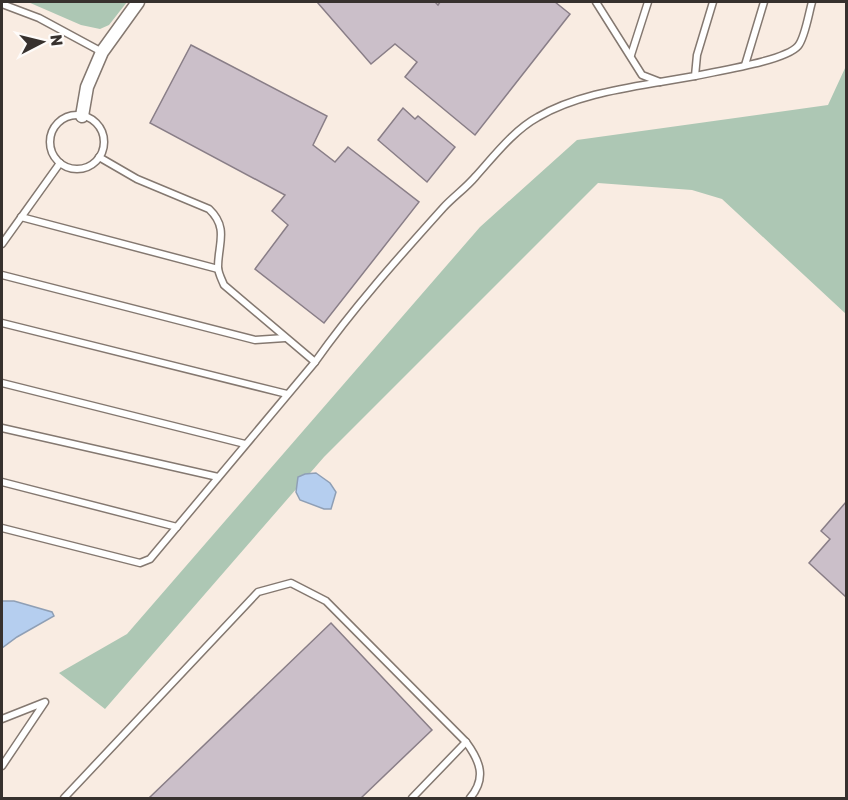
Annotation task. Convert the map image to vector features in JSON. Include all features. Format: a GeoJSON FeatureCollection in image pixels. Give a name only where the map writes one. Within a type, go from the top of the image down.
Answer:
{"type":"FeatureCollection","features":[{"type":"Feature","properties":{"kind":"street"},"geometry":{"type":"LineString","coordinates":[[82,116],[87,87],[102,52],[138,2]]}},
{"type":"Feature","properties":{"kind":"lane"},"geometry":{"type":"LineString","coordinates":[[631,56],[648,2]]}},
{"type":"Feature","properties":{"kind":"lane"},"geometry":{"type":"LineString","coordinates":[[695,75],[697,55],[713,2]]}},
{"type":"Feature","properties":{"kind":"lane"},"geometry":{"type":"LineString","coordinates":[[745,65],[764,2]]}},
{"type":"Feature","properties":{"kind":"lane"},"geometry":{"type":"LineString","coordinates":[[2,528],[140,563],[150,559],[315,362],[333,336],[445,206],[475,178],[497,150],[537,117],[566,104],[613,90],[745,65],[791,52],[800,44],[812,2]]}},
{"type":"Feature","properties":{"kind":"lane"},"geometry":{"type":"LineString","coordinates":[[599,3],[642,75],[660,82]]}},
{"type":"Feature","properties":{"kind":"lane"},"geometry":{"type":"LineString","coordinates":[[2,4],[39,18],[102,52]]}},
{"type":"Feature","properties":{"kind":"lane"},"geometry":{"type":"LineString","coordinates":[[70,116],[82,116],[95,122],[104,137],[104,146],[99,157],[89,166],[81,169],[60,163],[52,153],[51,135],[62,120],[70,116]]}},
{"type":"Feature","properties":{"kind":"lane"},"geometry":{"type":"LineString","coordinates":[[99,157],[137,178],[209,209],[217,217],[222,239],[218,269],[224,285],[315,362]]}},
{"type":"Feature","properties":{"kind":"lane"},"geometry":{"type":"LineString","coordinates":[[2,244],[60,163]]}},
{"type":"Feature","properties":{"kind":"lane"},"geometry":{"type":"LineString","coordinates":[[21,217],[218,269]]}},
{"type":"Feature","properties":{"kind":"lane"},"geometry":{"type":"LineString","coordinates":[[2,275],[255,340],[286,338]]}},
{"type":"Feature","properties":{"kind":"lane"},"geometry":{"type":"LineString","coordinates":[[2,323],[287,394]]}},
{"type":"Feature","properties":{"kind":"lane"},"geometry":{"type":"LineString","coordinates":[[2,383],[246,444]]}},
{"type":"Feature","properties":{"kind":"lane"},"geometry":{"type":"LineString","coordinates":[[2,428],[218,477]]}},
{"type":"Feature","properties":{"kind":"lane"},"geometry":{"type":"LineString","coordinates":[[2,482],[177,527]]}},
{"type":"Feature","properties":{"kind":"lane"},"geometry":{"type":"LineString","coordinates":[[64,798],[258,592],[291,583],[326,601],[466,742],[478,759],[480,775],[478,789],[470,798]]}},
{"type":"Feature","properties":{"kind":"lane"},"geometry":{"type":"LineString","coordinates":[[2,719],[45,702],[2,766]]}},
{"type":"Feature","properties":{"kind":"lane"},"geometry":{"type":"LineString","coordinates":[[412,798],[466,742]]}},
{"type":"Feature","properties":{"kind":"green space"},"geometry":{"type":"Polygon","coordinates":[[[28,2],[127,2],[109,25],[100,29],[81,25],[28,2]]]}},
{"type":"Feature","properties":{"kind":"green space"},"geometry":{"type":"Polygon","coordinates":[[[846,66],[846,314],[722,199],[692,190],[598,183],[324,457],[105,709],[59,673],[127,634],[480,227],[577,140],[828,105],[846,66]]]}},
{"type":"Feature","properties":{"kind":"water"},"geometry":{"type":"Polygon","coordinates":[[[316,473],[330,483],[336,492],[331,509],[324,509],[300,500],[296,492],[298,477],[316,473]]]}},
{"type":"Feature","properties":{"kind":"water"},"geometry":{"type":"Polygon","coordinates":[[[2,601],[14,601],[52,612],[54,616],[2,648],[2,601]]]}},
{"type":"Feature","properties":{"kind":"building"},"geometry":{"type":"Polygon","coordinates":[[[317,2],[435,2],[438,5],[440,2],[555,2],[570,14],[475,135],[405,77],[417,62],[395,44],[371,64],[317,2]]]}},
{"type":"Feature","properties":{"kind":"building"},"geometry":{"type":"Polygon","coordinates":[[[191,45],[327,116],[313,145],[335,162],[348,147],[419,202],[324,323],[255,269],[288,225],[272,211],[285,195],[150,123],[191,45]]]}},
{"type":"Feature","properties":{"kind":"building"},"geometry":{"type":"Polygon","coordinates":[[[403,108],[415,119],[418,116],[455,147],[427,182],[378,140],[403,108]]]}},
{"type":"Feature","properties":{"kind":"building"},"geometry":{"type":"Polygon","coordinates":[[[846,502],[846,597],[809,563],[830,539],[821,531],[846,502]]]}},
{"type":"Feature","properties":{"kind":"building"},"geometry":{"type":"Polygon","coordinates":[[[331,623],[432,730],[361,798],[149,798],[331,623]]]}}]}
